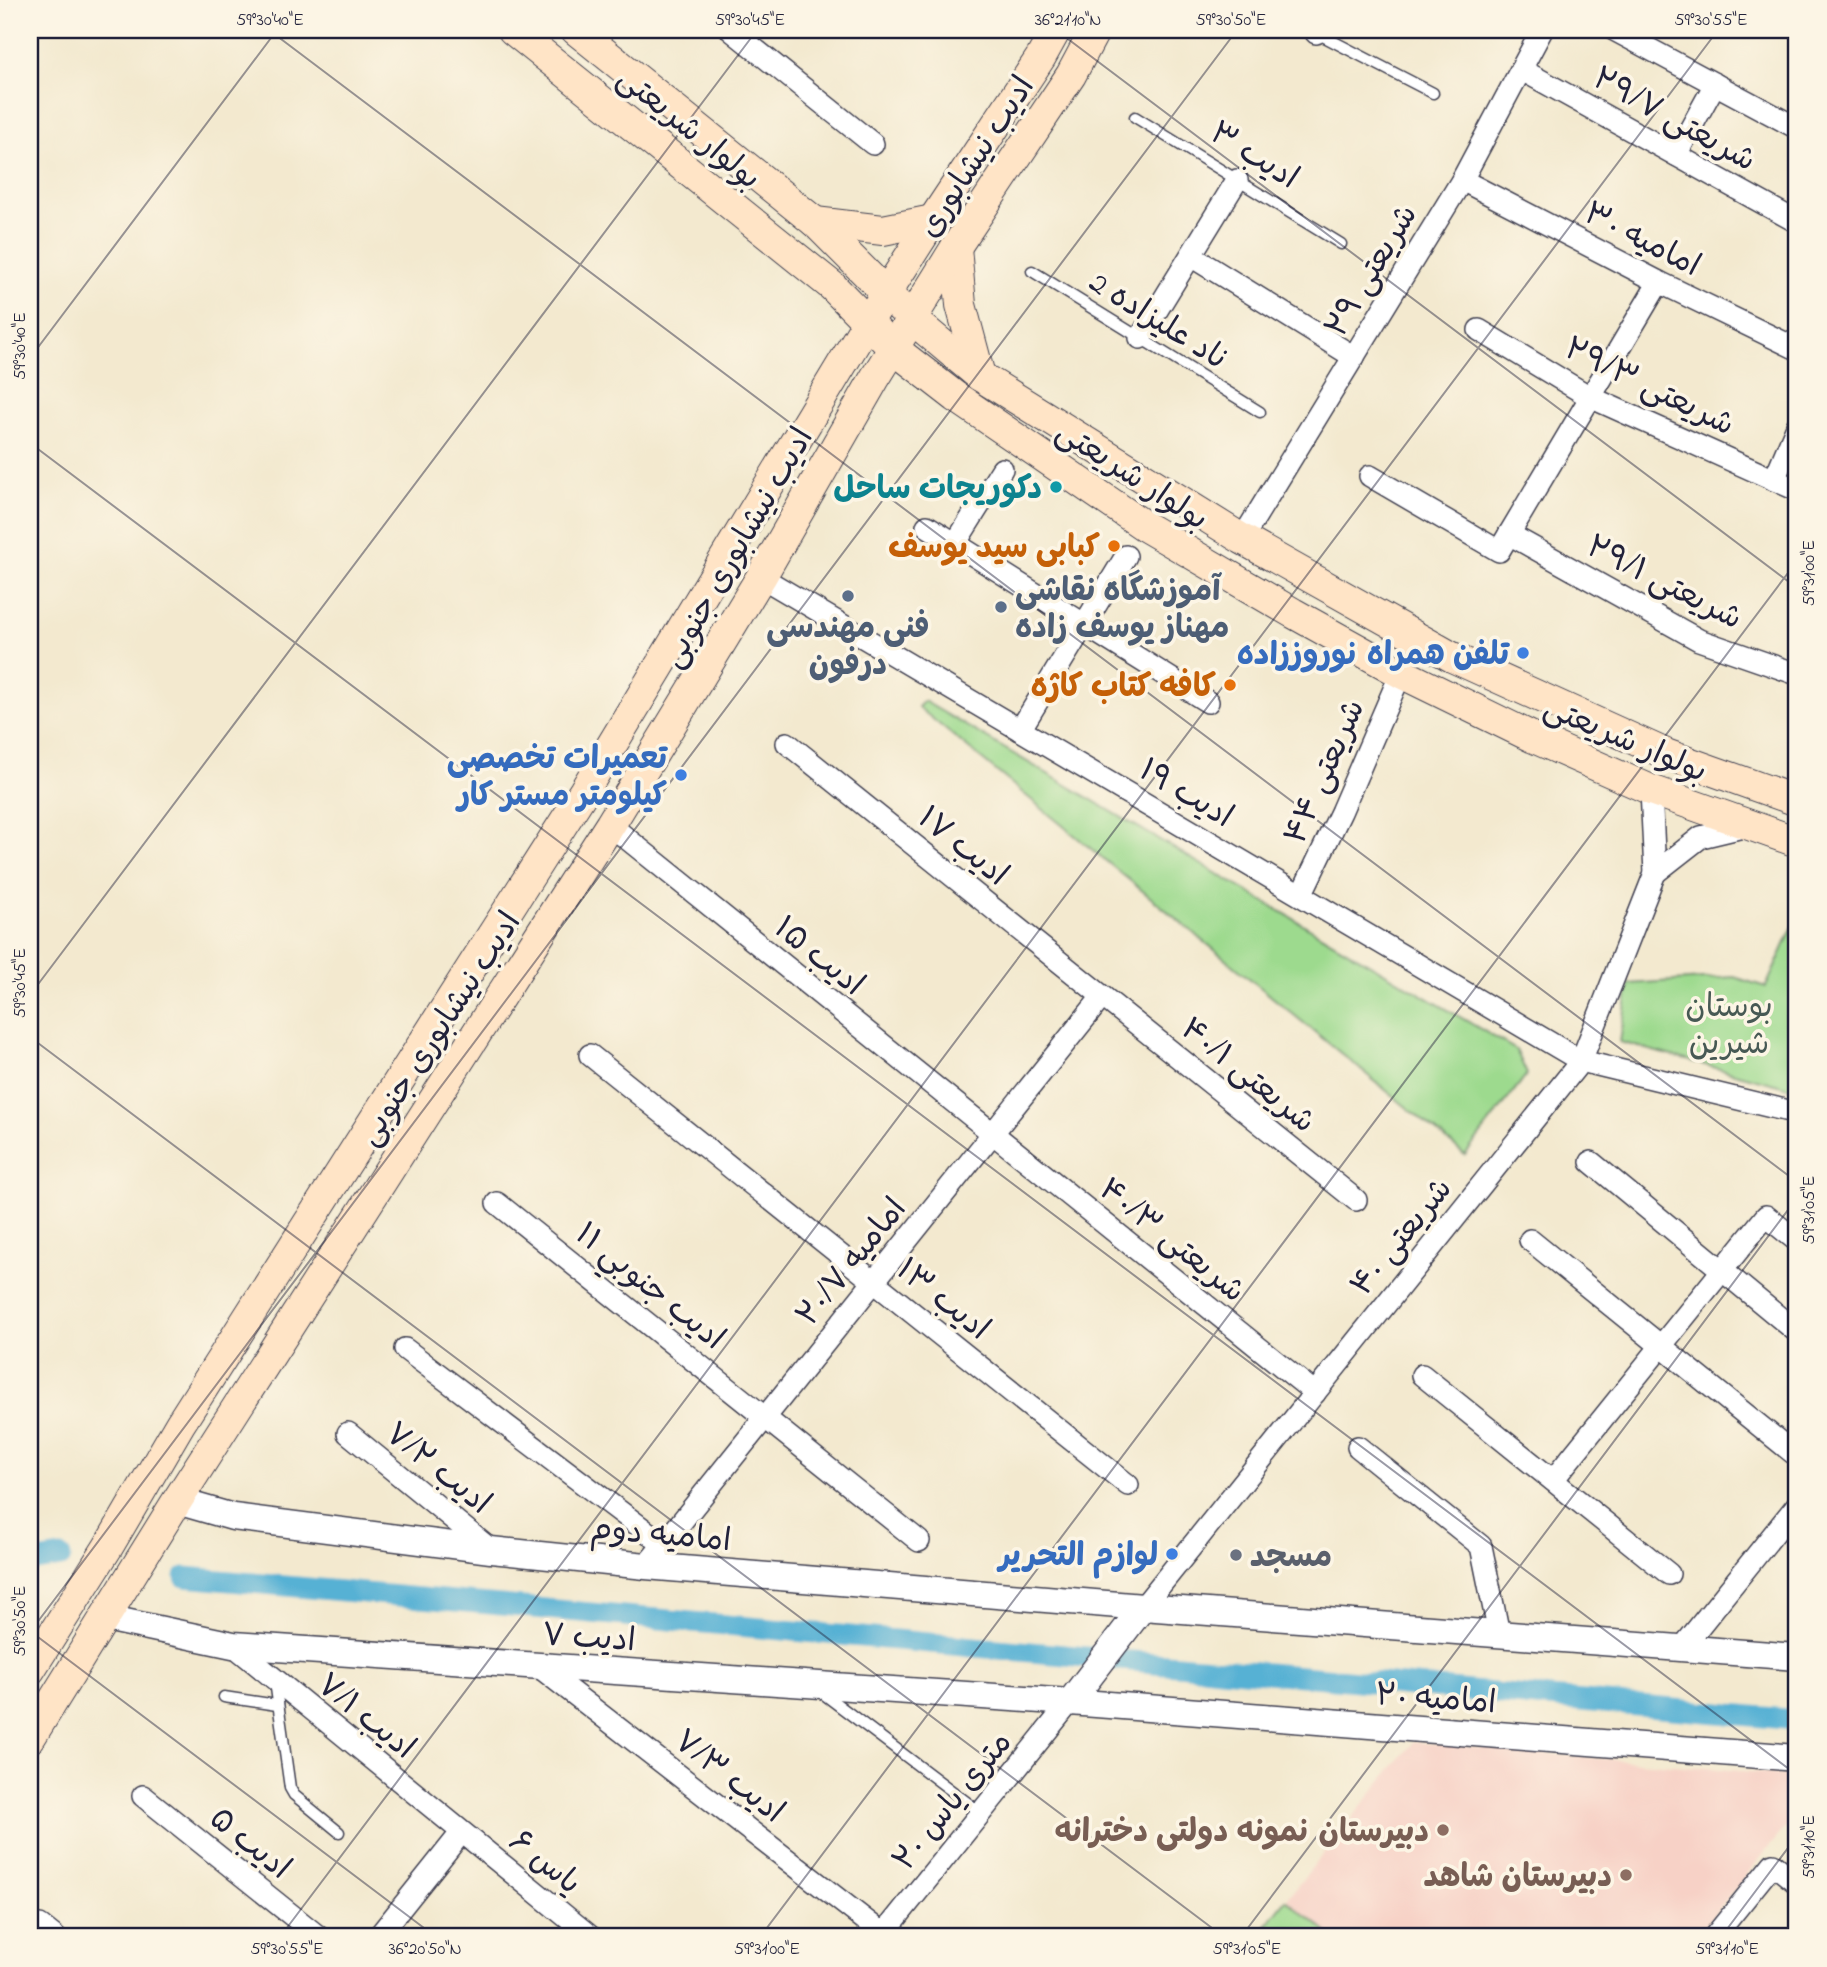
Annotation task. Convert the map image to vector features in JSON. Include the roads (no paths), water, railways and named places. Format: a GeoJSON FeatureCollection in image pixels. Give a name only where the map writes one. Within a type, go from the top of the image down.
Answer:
{"type":"FeatureCollection","features":[{"type":"Feature","properties":{"kind":"main road","name":"بولوار شریعتی"},"geometry":{"type":"LineString","coordinates":[[513,30],[832,286],[894,349],[956,397],[1146,527],[1401,673],[1534,738],[1651,790],[1797,842]]}},
{"type":"Feature","properties":{"kind":"main road","name":"بولوار شریعتی"},"geometry":{"type":"LineString","coordinates":[[576,30],[815,222],[886,295],[980,376],[1242,539],[1452,657],[1666,754],[1797,801]]}},
{"type":"Feature","properties":{"kind":"main road","name":"ادیب نیشابوری"},"geometry":{"type":"LineString","coordinates":[[867,323],[1056,30]]}},
{"type":"Feature","properties":{"kind":"main road","name":"ادیب نیشابوری"},"geometry":{"type":"LineString","coordinates":[[894,349],[956,247],[1071,75],[1095,30]]}},
{"type":"Feature","properties":{"kind":"main road"},"geometry":{"type":"LineString","coordinates":[[815,222],[883,230],[933,220]]}},
{"type":"Feature","properties":{"kind":"main road"},"geometry":{"type":"LineString","coordinates":[[956,247],[961,304],[980,376]]}},
{"type":"Feature","properties":{"kind":"main road","name":"ادیب نیشابوری جنوبی"},"geometry":{"type":"LineString","coordinates":[[30,1670],[108,1547],[180,1424],[584,791],[867,323]]}},
{"type":"Feature","properties":{"kind":"main road","name":"ادیب نیشابوری جنوبی"},"geometry":{"type":"LineString","coordinates":[[30,1738],[177,1501],[610,825],[761,577],[894,349]]}},
{"type":"Feature","properties":{"kind":"street","name":"شریعتی ۲۹"},"geometry":{"type":"LineString","coordinates":[[1242,539],[1462,180],[1542,30]]}},
{"type":"Feature","properties":{"kind":"street"},"geometry":{"type":"LineString","coordinates":[[1614,30],[1797,128]]}},
{"type":"Feature","properties":{"kind":"street"},"geometry":{"type":"LineString","coordinates":[[736,31],[873,144]]}},
{"type":"Feature","properties":{"kind":"street","name":"شریعتی ۲۹/۷"},"geometry":{"type":"LineString","coordinates":[[1522,70],[1797,222]]}},
{"type":"Feature","properties":{"kind":"street"},"geometry":{"type":"LineString","coordinates":[[1676,155],[1715,84]]}},
{"type":"Feature","properties":{"kind":"street"},"geometry":{"type":"LineString","coordinates":[[1140,338],[1237,180]]}},
{"type":"Feature","properties":{"kind":"street","name":"امامیه ۳۰"},"geometry":{"type":"LineString","coordinates":[[1462,180],[1659,282],[1797,349]]}},
{"type":"Feature","properties":{"kind":"street"},"geometry":{"type":"LineString","coordinates":[[1191,256],[1354,357]]}},
{"type":"Feature","properties":{"kind":"street"},"geometry":{"type":"LineString","coordinates":[[1504,542],[1659,282]]}},
{"type":"Feature","properties":{"kind":"street","name":"شریعتی ۲۹/۳"},"geometry":{"type":"LineString","coordinates":[[1479,330],[1590,397],[1797,490]]}},
{"type":"Feature","properties":{"kind":"street"},"geometry":{"type":"LineString","coordinates":[[1774,480],[1797,426]]}},
{"type":"Feature","properties":{"kind":"street"},"geometry":{"type":"LineString","coordinates":[[955,544],[1002,470]]}},
{"type":"Feature","properties":{"kind":"street","name":"شریعتی ۲۹/۱"},"geometry":{"type":"LineString","coordinates":[[1370,476],[1699,640],[1797,674]]}},
{"type":"Feature","properties":{"kind":"street"},"geometry":{"type":"LineString","coordinates":[[928,526],[1208,702]]}},
{"type":"Feature","properties":{"kind":"street"},"geometry":{"type":"LineString","coordinates":[[1020,730],[1126,556]]}},
{"type":"Feature","properties":{"kind":"street","name":"ادیب ۱۹"},"geometry":{"type":"LineString","coordinates":[[761,577],[1581,1060],[1797,1113]]}},
{"type":"Feature","properties":{"kind":"street","name":"شریعتی ۴۴"},"geometry":{"type":"LineString","coordinates":[[1301,895],[1401,673]]}},
{"type":"Feature","properties":{"kind":"street","name":"ادیب ۱۷"},"geometry":{"type":"LineString","coordinates":[[786,743],[1102,997]]}},
{"type":"Feature","properties":{"kind":"street","name":"شریعتی ۴۰"},"geometry":{"type":"LineString","coordinates":[[1143,1608],[1581,1060],[1654,873],[1651,790]]}},
{"type":"Feature","properties":{"kind":"street","name":"ادیب ۱۵"},"geometry":{"type":"LineString","coordinates":[[610,825],[992,1135]]}},
{"type":"Feature","properties":{"kind":"street"},"geometry":{"type":"LineString","coordinates":[[1654,873],[1701,837],[1747,826]]}},
{"type":"Feature","properties":{"kind":"street","name":"امامیه ۲۰/۷"},"geometry":{"type":"LineString","coordinates":[[646,1566],[1102,997]]}},
{"type":"Feature","properties":{"kind":"street","name":"شریعتی ۴۰/۱"},"geometry":{"type":"LineString","coordinates":[[1102,997],[1356,1200]]}},
{"type":"Feature","properties":{"kind":"street","name":"ادیب ۱۳"},"geometry":{"type":"LineString","coordinates":[[590,1055],[1128,1485]]}},
{"type":"Feature","properties":{"kind":"street","name":"شریعتی ۴۰/۳"},"geometry":{"type":"LineString","coordinates":[[992,1135],[1315,1393]]}},
{"type":"Feature","properties":{"kind":"street"},"geometry":{"type":"LineString","coordinates":[[1591,1162],[1797,1332]]}},
{"type":"Feature","properties":{"kind":"street","name":"ادیب جنوبي ١١"},"geometry":{"type":"LineString","coordinates":[[497,1203],[919,1541]]}},
{"type":"Feature","properties":{"kind":"street"},"geometry":{"type":"LineString","coordinates":[[1553,1480],[1766,1216],[1797,1241]]}},
{"type":"Feature","properties":{"kind":"street"},"geometry":{"type":"LineString","coordinates":[[1530,1240],[1797,1456]]}},
{"type":"Feature","properties":{"kind":"street"},"geometry":{"type":"LineString","coordinates":[[405,1349],[663,1544]]}},
{"type":"Feature","properties":{"kind":"street"},"geometry":{"type":"LineString","coordinates":[[1422,1375],[1670,1574]]}},
{"type":"Feature","properties":{"kind":"street","name":"ادیب ۷/۲"},"geometry":{"type":"LineString","coordinates":[[348,1433],[491,1550]]}},
{"type":"Feature","properties":{"kind":"street"},"geometry":{"type":"LineString","coordinates":[[1358,1447],[1481,1546],[1499,1634]]}},
{"type":"Feature","properties":{"kind":"street","name":"امامیه دوم"},"geometry":{"type":"LineString","coordinates":[[177,1501],[233,1517],[491,1550],[646,1566],[1143,1608]]}},
{"type":"Feature","properties":{"kind":"street"},"geometry":{"type":"LineString","coordinates":[[1682,1648],[1797,1505]]}},
{"type":"Feature","properties":{"kind":"street"},"geometry":{"type":"LineString","coordinates":[[1070,1702],[1143,1608],[1797,1657]]}},
{"type":"Feature","properties":{"kind":"street","name":"ادیب ۷"},"geometry":{"type":"LineString","coordinates":[[106,1618],[233,1645],[1070,1702]]}},
{"type":"Feature","properties":{"kind":"street","name":"ادیب ۷/۱"},"geometry":{"type":"LineString","coordinates":[[233,1645],[461,1833]]}},
{"type":"Feature","properties":{"kind":"street","name":"ادیب ۷/۳"},"geometry":{"type":"LineString","coordinates":[[538,1666],[884,1936]]}},
{"type":"Feature","properties":{"kind":"street","name":"امامیه ۲۰"},"geometry":{"type":"LineString","coordinates":[[1070,1702],[1797,1758]]}},
{"type":"Feature","properties":{"kind":"street","name":"۲۰ متری یاس"},"geometry":{"type":"LineString","coordinates":[[884,1936],[1070,1702]]}},
{"type":"Feature","properties":{"kind":"street","name":"ادیب ۵"},"geometry":{"type":"LineString","coordinates":[[143,1796],[319,1937]]}},
{"type":"Feature","properties":{"kind":"street"},"geometry":{"type":"LineString","coordinates":[[378,1937],[461,1833]]}},
{"type":"Feature","properties":{"kind":"street","name":"یاس ۶"},"geometry":{"type":"LineString","coordinates":[[461,1833],[591,1937]]}},
{"type":"Feature","properties":{"kind":"street"},"geometry":{"type":"LineString","coordinates":[[1714,1937],[1773,1864],[1797,1883]]}},
{"type":"Feature","properties":{"kind":"lane"},"geometry":{"type":"LineString","coordinates":[[1315,31],[1433,93]]}},
{"type":"Feature","properties":{"kind":"lane","name":"ادیب ۳"},"geometry":{"type":"LineString","coordinates":[[1135,117],[1341,244]]}},
{"type":"Feature","properties":{"kind":"lane","name":"ناد علیزاده 2"},"geometry":{"type":"LineString","coordinates":[[1032,271],[1259,412]]}},
{"type":"Feature","properties":{"kind":"lane"},"geometry":{"type":"LineString","coordinates":[[275,1681],[290,1788],[294,1796],[339,1832]]}},
{"type":"Feature","properties":{"kind":"lane"},"geometry":{"type":"LineString","coordinates":[[812,1685],[981,1813]]}},
{"type":"Feature","properties":{"kind":"lane"},"geometry":{"type":"LineString","coordinates":[[224,1697],[277,1706]]}},
{"type":"Feature","properties":{"kind":"waterway"},"geometry":{"type":"LineString","coordinates":[[30,1562],[61,1557]]}},
{"type":"Feature","properties":{"kind":"waterway"},"geometry":{"type":"LineString","coordinates":[[185,1577],[1797,1720]]}},
{"type":"Feature","properties":{"kind":"place","name":"دکوریجات ساحل"},"geometry":{"type":"Point","coordinates":[1056,487]}},
{"type":"Feature","properties":{"kind":"place","name":"کبابی سید یوسف"},"geometry":{"type":"Point","coordinates":[1114,546]}},
{"type":"Feature","properties":{"kind":"place","name":"فنی مهندسی درفون"},"geometry":{"type":"Point","coordinates":[848,596]}},
{"type":"Feature","properties":{"kind":"place","name":"آموزشگاه نقاشی مهناز یوسف زاده"},"geometry":{"type":"Point","coordinates":[1001,607]}},
{"type":"Feature","properties":{"kind":"place","name":"تلفن همراه نوروززاده"},"geometry":{"type":"Point","coordinates":[1523,653]}},
{"type":"Feature","properties":{"kind":"place","name":"کافه کتاب کاژه"},"geometry":{"type":"Point","coordinates":[1230,685]}},
{"type":"Feature","properties":{"kind":"place","name":"تعمیرات تخصصی کیلومتر مستر کار"},"geometry":{"type":"Point","coordinates":[681,775]}},
{"type":"Feature","properties":{"kind":"place","name":"لوازم التحریر"},"geometry":{"type":"Point","coordinates":[1172,1554]}},
{"type":"Feature","properties":{"kind":"place","name":"مسجد"},"geometry":{"type":"Point","coordinates":[1236,1555]}},
{"type":"Feature","properties":{"kind":"place","name":"دبیرستان نمونه دولتی دخترانه"},"geometry":{"type":"Point","coordinates":[1443,1830]}},
{"type":"Feature","properties":{"kind":"place","name":"دبیرستان شاهد"},"geometry":{"type":"Point","coordinates":[1626,1875]}},
{"type":"Feature","properties":{"kind":"park label","name":"بوستان شیرین"},"geometry":{"type":"Point","coordinates":[1729,1024]}}]}
